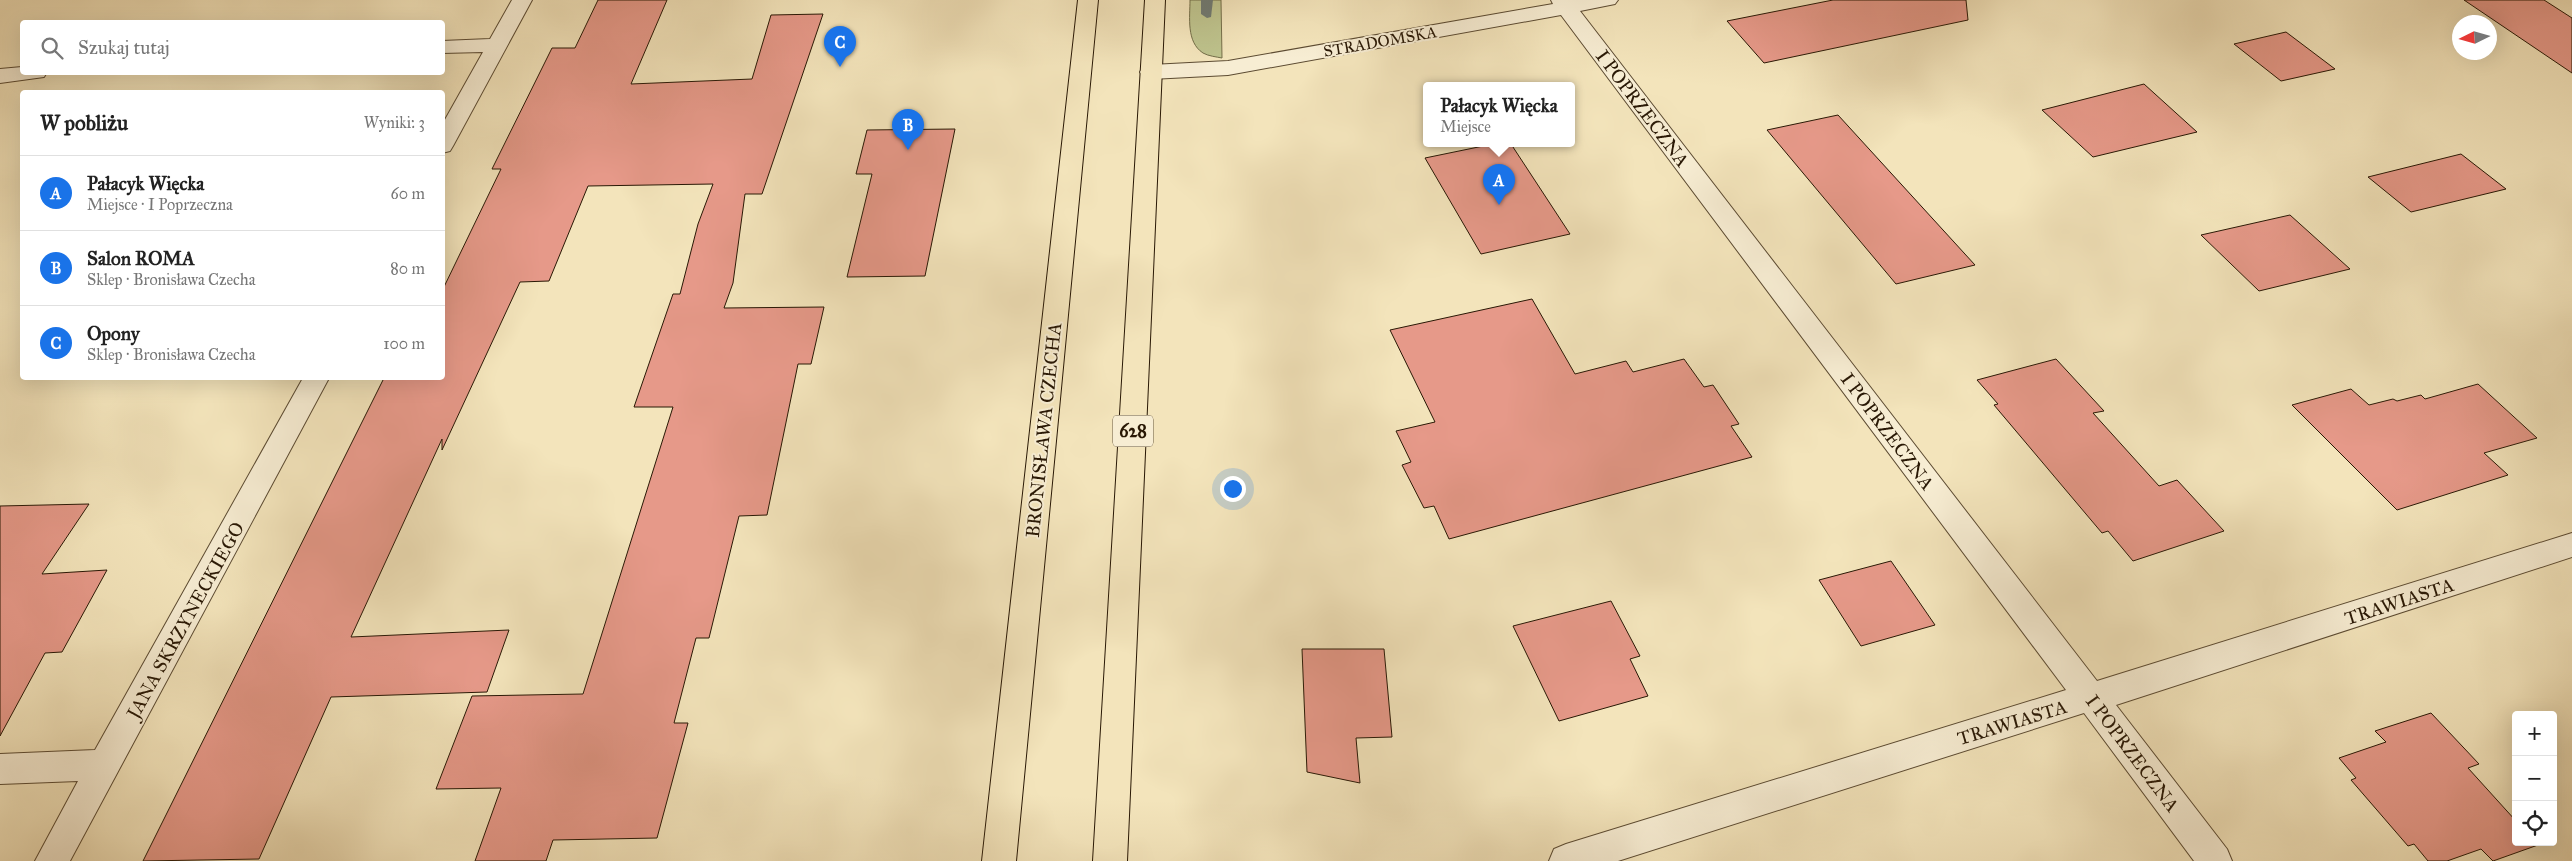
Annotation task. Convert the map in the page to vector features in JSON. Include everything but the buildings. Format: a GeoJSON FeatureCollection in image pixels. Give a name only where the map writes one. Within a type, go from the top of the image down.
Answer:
{"type":"FeatureCollection","features":[{"type":"Feature","properties":{"kind":"main road","name":"BRONISŁAWA CZECHA"},"geometry":{"type":"LineString","coordinates":[[999,861],[1088,0]]}},
{"type":"Feature","properties":{"kind":"main road","name":"628"},"geometry":{"type":"LineString","coordinates":[[1113,859],[1155,0]]}},
{"type":"Feature","properties":{"kind":"street"},"geometry":{"type":"LineString","coordinates":[[445,140],[522,0]]}},
{"type":"Feature","properties":{"kind":"street","name":"STRADOMSKA"},"geometry":{"type":"LineString","coordinates":[[1150,72],[1228,68],[1564,4],[1608,0]]}},
{"type":"Feature","properties":{"kind":"street","name":"I POPRZECZNA"},"geometry":{"type":"LineString","coordinates":[[1564,4],[2215,861]]}},
{"type":"Feature","properties":{"kind":"street"},"geometry":{"type":"LineString","coordinates":[[445,47],[497,45]]}},
{"type":"Feature","properties":{"kind":"street"},"geometry":{"type":"LineString","coordinates":[[0,76],[20,74]]}},
{"type":"Feature","properties":{"kind":"street","name":"JANA SKRZYNECKIEGO"},"geometry":{"type":"LineString","coordinates":[[52,861],[315,380]]}},
{"type":"Feature","properties":{"kind":"street","name":"TRAWIASTA"},"geometry":{"type":"LineString","coordinates":[[1566,861],[2090,697],[2122,689],[2572,545]]}},
{"type":"Feature","properties":{"kind":"street"},"geometry":{"type":"LineString","coordinates":[[0,769],[106,765]]}},
{"type":"Feature","properties":{"kind":"green space"},"geometry":{"type":"Polygon","coordinates":[[[1190,0],[1221,0],[1222,58],[1203,53],[1194,42],[1190,29],[1190,0]]]}},
{"type":"Feature","properties":{"kind":"waterway"},"geometry":{"type":"LineString","coordinates":[[1207,0],[1207,14]]}},
{"type":"Feature","properties":{"kind":"place","name":"Opony"},"geometry":{"type":"Point","coordinates":[840,67]}},
{"type":"Feature","properties":{"kind":"place","name":"Salon ROMA"},"geometry":{"type":"Point","coordinates":[908,150]}},
{"type":"Feature","properties":{"kind":"place","name":"Pałacyk Więcka"},"geometry":{"type":"Point","coordinates":[1499,205]}}]}
